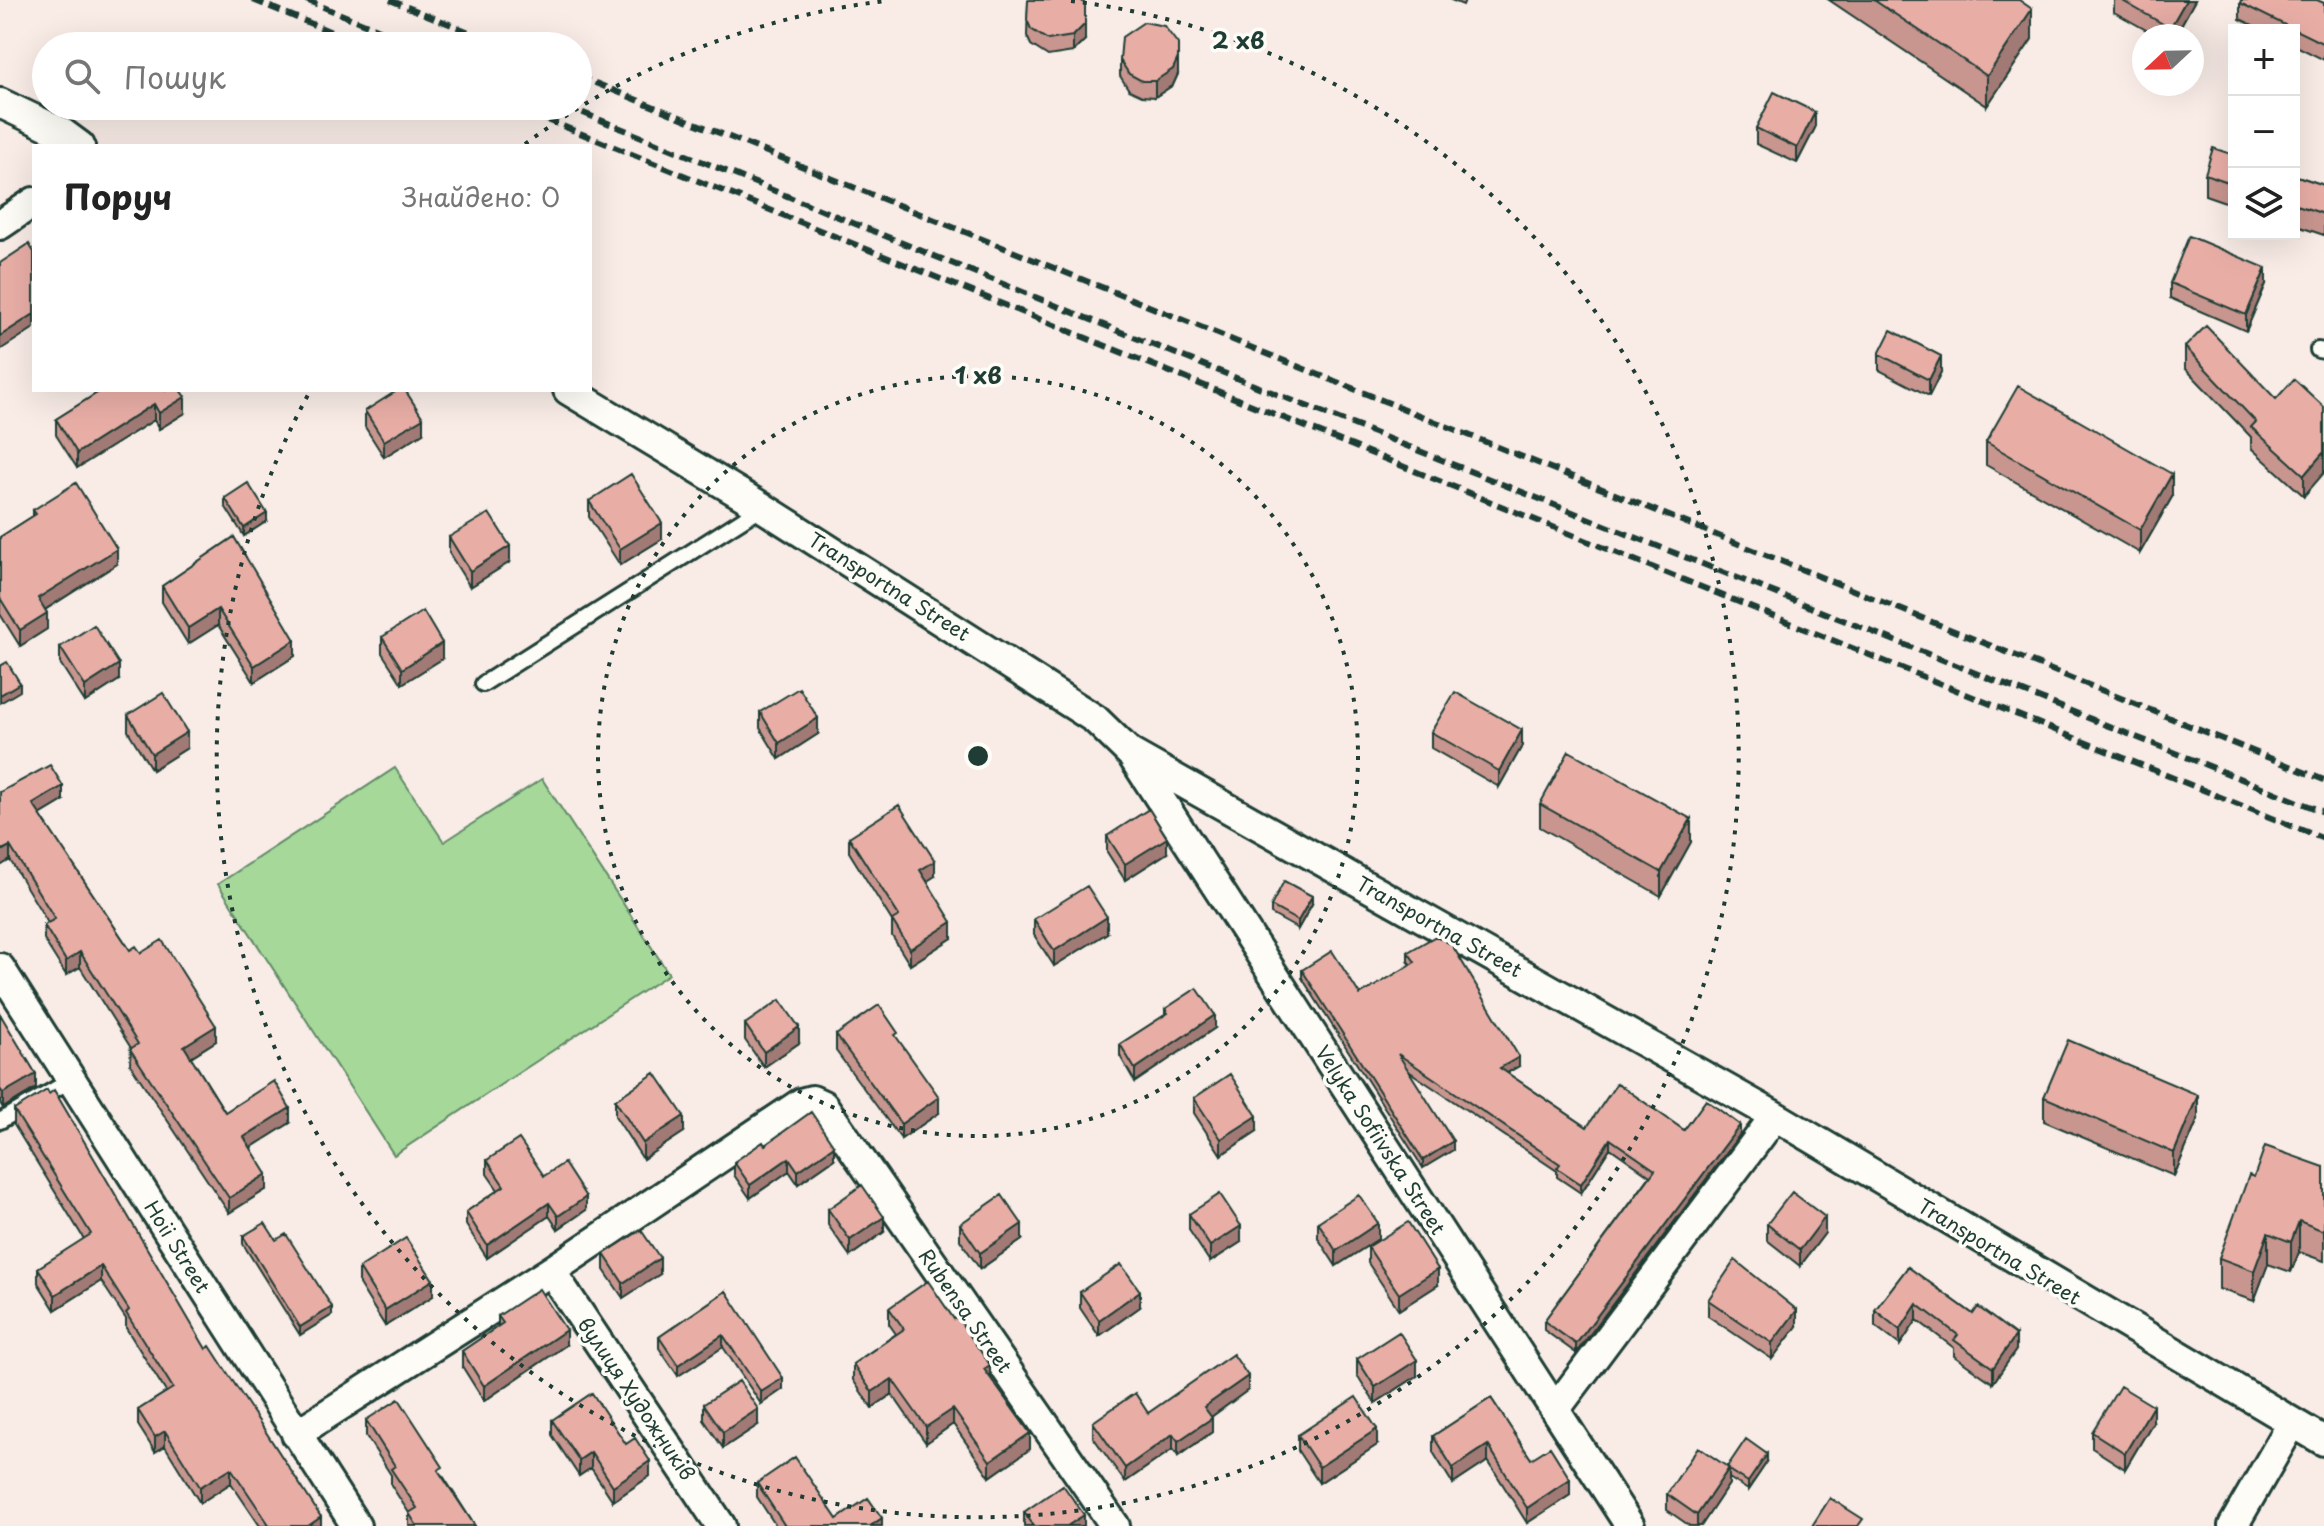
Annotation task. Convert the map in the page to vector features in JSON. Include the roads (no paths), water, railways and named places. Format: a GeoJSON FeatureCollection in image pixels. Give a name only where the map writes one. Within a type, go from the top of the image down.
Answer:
{"type":"FeatureCollection","features":[{"type":"Feature","properties":{"kind":"street"},"geometry":{"type":"LineString","coordinates":[[0,103],[32,118]]}},
{"type":"Feature","properties":{"kind":"street"},"geometry":{"type":"LineString","coordinates":[[36,120],[77,144]]}},
{"type":"Feature","properties":{"kind":"street"},"geometry":{"type":"LineString","coordinates":[[0,225],[32,203]]}},
{"type":"Feature","properties":{"kind":"street","name":"Transportna Street"},"geometry":{"type":"LineString","coordinates":[[571,392],[762,507],[1095,719],[1130,753],[1775,1116],[2291,1425],[2324,1441]]}},
{"type":"Feature","properties":{"kind":"street","name":"Velyka Sofiivska Street"},"geometry":{"type":"LineString","coordinates":[[1130,753],[1630,1526]]}},
{"type":"Feature","properties":{"kind":"street","name":"Hoii Street"},"geometry":{"type":"LineString","coordinates":[[0,968],[356,1526]]}},
{"type":"Feature","properties":{"kind":"street","name":"Rubensa Street"},"geometry":{"type":"LineString","coordinates":[[551,1271],[801,1103],[812,1100],[823,1105],[1115,1526]]}},
{"type":"Feature","properties":{"kind":"street"},"geometry":{"type":"LineString","coordinates":[[1555,1410],[1775,1116]]}},
{"type":"Feature","properties":{"kind":"street"},"geometry":{"type":"LineString","coordinates":[[296,1434],[551,1271]]}},
{"type":"Feature","properties":{"kind":"street","name":"вулиця Художників"},"geometry":{"type":"LineString","coordinates":[[551,1271],[721,1526]]}},
{"type":"Feature","properties":{"kind":"street"},"geometry":{"type":"LineString","coordinates":[[2233,1526],[2291,1425]]}},
{"type":"Feature","properties":{"kind":"lane"},"geometry":{"type":"LineString","coordinates":[[483,684],[762,507]]}},
{"type":"Feature","properties":{"kind":"lane"},"geometry":{"type":"LineString","coordinates":[[0,1121],[71,1080]]}},
{"type":"Feature","properties":{"kind":"railway"},"geometry":{"type":"LineString","coordinates":[[253,0],[332,32]]}},
{"type":"Feature","properties":{"kind":"railway"},"geometry":{"type":"LineString","coordinates":[[306,0],[385,32]]}},
{"type":"Feature","properties":{"kind":"railway"},"geometry":{"type":"LineString","coordinates":[[390,0],[469,32]]}},
{"type":"Feature","properties":{"kind":"railway"},"geometry":{"type":"LineString","coordinates":[[592,82],[2324,780]]}},
{"type":"Feature","properties":{"kind":"railway"},"geometry":{"type":"LineString","coordinates":[[592,117],[1116,330],[2324,812]]}},
{"type":"Feature","properties":{"kind":"railway"},"geometry":{"type":"LineString","coordinates":[[548,120],[2324,839]]}}]}
